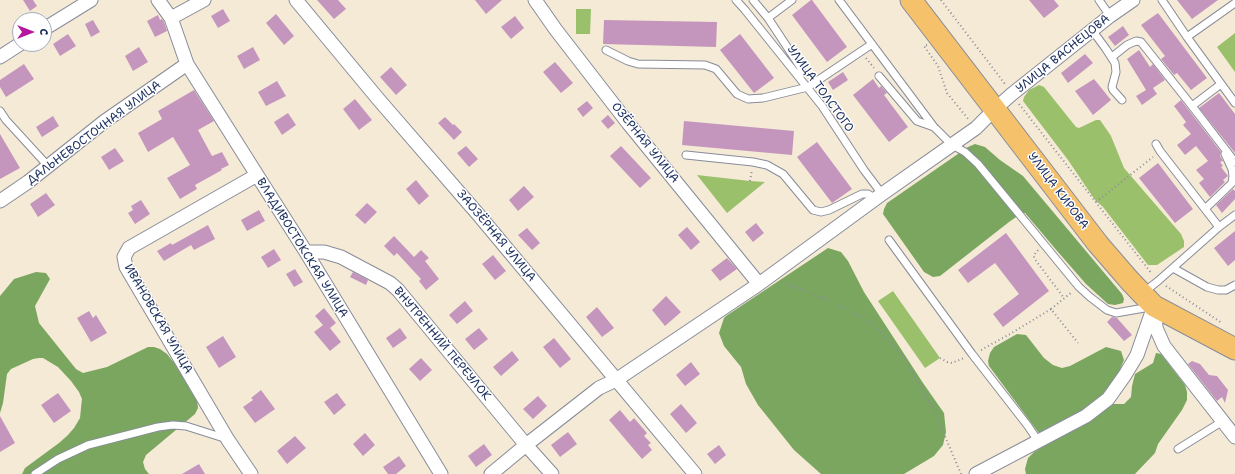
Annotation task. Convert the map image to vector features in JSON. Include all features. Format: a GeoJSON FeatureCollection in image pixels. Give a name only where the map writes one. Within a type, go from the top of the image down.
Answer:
{"type":"FeatureCollection","features":[{"type":"Feature","properties":{"kind":"main road","name":"УЛИЦА КИРОВА"},"geometry":{"type":"LineString","coordinates":[[911,0],[1098,244],[1148,300],[1235,349]]}},
{"type":"Feature","properties":{"kind":"street"},"geometry":{"type":"LineString","coordinates":[[52,24],[91,0]]}},
{"type":"Feature","properties":{"kind":"street","name":"ВЛАДИВОСТОКСКАЯ УЛИЦА"},"geometry":{"type":"LineString","coordinates":[[158,0],[171,18],[187,64],[306,252],[441,474]]}},
{"type":"Feature","properties":{"kind":"street"},"geometry":{"type":"LineString","coordinates":[[171,18],[204,0]]}},
{"type":"Feature","properties":{"kind":"street","name":"ЗАОЗЁРНАЯ УЛИЦА"},"geometry":{"type":"LineString","coordinates":[[296,0],[378,100],[477,213],[695,474]]}},
{"type":"Feature","properties":{"kind":"street","name":"ОЗЁРНАЯ УЛИЦА"},"geometry":{"type":"LineString","coordinates":[[535,0],[556,30],[628,123],[764,280]]}},
{"type":"Feature","properties":{"kind":"street","name":"УЛИЦА ВАСНЕЦОВА"},"geometry":{"type":"LineString","coordinates":[[492,474],[526,445],[599,388],[616,380],[764,280],[976,128],[1012,94],[1110,16],[1133,0]]}},
{"type":"Feature","properties":{"kind":"street"},"geometry":{"type":"LineString","coordinates":[[0,57],[12,49]]}},
{"type":"Feature","properties":{"kind":"street","name":"ДАЛЬНЕВОСТОЧНАЯ УЛИЦА"},"geometry":{"type":"LineString","coordinates":[[0,201],[49,167],[105,122],[187,64]]}},
{"type":"Feature","properties":{"kind":"street","name":"ИВАНОВСКАЯ УЛИЦА"},"geometry":{"type":"LineString","coordinates":[[251,474],[228,440],[126,267],[124,257],[129,248],[256,175]]}},
{"type":"Feature","properties":{"kind":"street","name":"ВНУТРЕННИЙ ПЕРЕУЛОК"},"geometry":{"type":"LineString","coordinates":[[306,252],[324,252],[342,257],[390,283],[398,290],[526,445],[552,474]]}},
{"type":"Feature","properties":{"kind":"street"},"geometry":{"type":"LineString","coordinates":[[1148,300],[1156,328],[1164,346],[1235,437]]}},
{"type":"Feature","properties":{"kind":"street"},"geometry":{"type":"LineString","coordinates":[[976,474],[1086,416],[1108,399],[1137,356],[1148,300]]}},
{"type":"Feature","properties":{"kind":"lane","name":"УЛИЦА ТОЛСТОГО"},"geometry":{"type":"LineString","coordinates":[[736,0],[822,106],[864,170],[879,197]]}},
{"type":"Feature","properties":{"kind":"lane"},"geometry":{"type":"LineString","coordinates":[[753,0],[768,18],[801,68],[801,71],[797,74]]}},
{"type":"Feature","properties":{"kind":"lane"},"geometry":{"type":"LineString","coordinates":[[768,18],[792,0]]}},
{"type":"Feature","properties":{"kind":"lane"},"geometry":{"type":"LineString","coordinates":[[839,0],[934,127],[952,145],[965,152],[978,164],[1079,287],[1101,307],[1111,312],[1116,312],[1148,300],[1158,281],[1219,227],[1235,215]]}},
{"type":"Feature","properties":{"kind":"lane"},"geometry":{"type":"LineString","coordinates":[[1099,0],[1110,16]]}},
{"type":"Feature","properties":{"kind":"lane"},"geometry":{"type":"LineString","coordinates":[[1162,0],[1235,103]]}},
{"type":"Feature","properties":{"kind":"lane"},"geometry":{"type":"LineString","coordinates":[[1187,37],[1235,2]]}},
{"type":"Feature","properties":{"kind":"lane"},"geometry":{"type":"LineString","coordinates":[[1092,30],[1112,57],[1116,66],[1112,86],[1113,90],[1122,100]]}},
{"type":"Feature","properties":{"kind":"lane"},"geometry":{"type":"LineString","coordinates":[[1112,57],[1132,43],[1138,41],[1141,42],[1235,162]]}},
{"type":"Feature","properties":{"kind":"lane"},"geometry":{"type":"LineString","coordinates":[[606,50],[628,61],[638,64],[705,65],[716,69],[737,94],[748,99],[763,98],[808,87],[872,44]]}},
{"type":"Feature","properties":{"kind":"lane"},"geometry":{"type":"LineString","coordinates":[[879,76],[917,121],[921,124],[934,127]]}},
{"type":"Feature","properties":{"kind":"lane"},"geometry":{"type":"LineString","coordinates":[[1192,106],[1221,84]]}},
{"type":"Feature","properties":{"kind":"lane"},"geometry":{"type":"LineString","coordinates":[[0,111],[6,120],[49,167]]}},
{"type":"Feature","properties":{"kind":"lane"},"geometry":{"type":"LineString","coordinates":[[1205,209],[1232,183],[1232,169],[1217,138]]}},
{"type":"Feature","properties":{"kind":"lane"},"geometry":{"type":"LineString","coordinates":[[1156,144],[1219,227]]}},
{"type":"Feature","properties":{"kind":"lane"},"geometry":{"type":"LineString","coordinates":[[686,155],[767,165],[783,174],[813,210],[821,212],[862,194],[879,197]]}},
{"type":"Feature","properties":{"kind":"lane"},"geometry":{"type":"LineString","coordinates":[[889,240],[972,354],[1028,426],[1038,442]]}},
{"type":"Feature","properties":{"kind":"lane"},"geometry":{"type":"LineString","coordinates":[[1173,268],[1207,287],[1218,290],[1226,290],[1235,285]]}},
{"type":"Feature","properties":{"kind":"lane"},"geometry":{"type":"LineString","coordinates":[[1178,449],[1223,421]]}},
{"type":"Feature","properties":{"kind":"lane"},"geometry":{"type":"LineString","coordinates":[[35,474],[58,459],[88,445],[158,427],[173,425],[186,426],[228,440]]}},
{"type":"Feature","properties":{"kind":"path"},"geometry":{"type":"LineString","coordinates":[[941,0],[1012,94],[1158,281],[1223,323]]}},
{"type":"Feature","properties":{"kind":"path"},"geometry":{"type":"LineString","coordinates":[[861,52],[879,76]]}},
{"type":"Feature","properties":{"kind":"path"},"geometry":{"type":"LineString","coordinates":[[1096,202],[1160,151]]}},
{"type":"Feature","properties":{"kind":"path"},"geometry":{"type":"LineString","coordinates":[[1045,244],[1036,252],[1034,258],[1064,298]]}},
{"type":"Feature","properties":{"kind":"path"},"geometry":{"type":"LineString","coordinates":[[764,280],[821,297],[854,313],[875,326],[906,360],[933,408],[961,474]]}},
{"type":"Feature","properties":{"kind":"path"},"geometry":{"type":"LineString","coordinates":[[940,358],[952,363],[972,354],[1010,334],[1051,309],[1079,287]]}},
{"type":"Feature","properties":{"kind":"path"},"geometry":{"type":"LineString","coordinates":[[1051,309],[1078,343]]}},
{"type":"Feature","properties":{"kind":"green space"},"geometry":{"type":"Polygon","coordinates":[[[576,9],[591,9],[590,34],[576,34],[576,9]]]}},
{"type":"Feature","properties":{"kind":"green space"},"geometry":{"type":"Polygon","coordinates":[[[1235,33],[1235,72],[1217,47],[1235,33]]]}},
{"type":"Feature","properties":{"kind":"green space"},"geometry":{"type":"Polygon","coordinates":[[[1039,85],[1044,87],[1076,127],[1079,128],[1096,120],[1100,120],[1111,136],[1124,168],[1181,234],[1184,241],[1184,247],[1157,265],[1148,265],[1103,207],[1095,200],[1068,160],[1023,101],[1029,90],[1039,85]]]}},
{"type":"Feature","properties":{"kind":"green space"},"geometry":{"type":"Polygon","coordinates":[[[975,144],[985,147],[1000,160],[1023,176],[1122,294],[1124,299],[1123,303],[1115,305],[1108,304],[1086,284],[1025,213],[1022,213],[1009,222],[940,276],[933,277],[924,272],[883,214],[884,209],[887,203],[968,147],[975,144]]]}},
{"type":"Feature","properties":{"kind":"green space"},"geometry":{"type":"Polygon","coordinates":[[[697,175],[750,181],[765,182],[727,213],[697,175]]]}},
{"type":"Feature","properties":{"kind":"green space"},"geometry":{"type":"Polygon","coordinates":[[[828,248],[841,252],[848,261],[864,292],[944,413],[946,432],[943,445],[934,456],[904,474],[821,474],[794,450],[758,405],[746,384],[741,367],[724,346],[719,333],[726,316],[828,248]]]}},
{"type":"Feature","properties":{"kind":"green space"},"geometry":{"type":"Polygon","coordinates":[[[36,272],[46,273],[50,279],[35,306],[39,323],[76,369],[83,373],[107,367],[148,347],[154,347],[167,354],[175,364],[197,400],[198,408],[195,414],[146,455],[143,462],[145,469],[149,474],[22,474],[25,468],[59,443],[74,428],[80,418],[82,399],[71,381],[58,367],[43,358],[33,359],[11,369],[7,374],[0,413],[0,296],[14,279],[36,272]]]}},
{"type":"Feature","properties":{"kind":"green space"},"geometry":{"type":"Polygon","coordinates":[[[893,291],[940,358],[925,368],[878,301],[893,291]]]}},
{"type":"Feature","properties":{"kind":"green space"},"geometry":{"type":"Polygon","coordinates":[[[1017,334],[1026,335],[1044,358],[1053,365],[1062,368],[1070,366],[1106,347],[1121,351],[1124,360],[1118,374],[1103,394],[1081,411],[1038,432],[989,366],[988,361],[990,353],[994,347],[1017,334]]]}},
{"type":"Feature","properties":{"kind":"green space"},"geometry":{"type":"Polygon","coordinates":[[[1156,353],[1161,354],[1185,385],[1187,400],[1182,410],[1158,444],[1155,453],[1135,474],[1026,474],[1025,469],[1028,458],[1034,452],[1113,404],[1124,404],[1131,397],[1135,374],[1153,363],[1156,353]]]}},
{"type":"Feature","properties":{"kind":"building"},"geometry":{"type":"Polygon","coordinates":[[[23,0],[33,0],[37,6],[30,11],[23,0]]]}},
{"type":"Feature","properties":{"kind":"building"},"geometry":{"type":"Polygon","coordinates":[[[317,0],[338,0],[346,9],[334,19],[317,0]]]}},
{"type":"Feature","properties":{"kind":"building"},"geometry":{"type":"Polygon","coordinates":[[[475,0],[502,0],[486,14],[475,0]]]}},
{"type":"Feature","properties":{"kind":"building"},"geometry":{"type":"Polygon","coordinates":[[[811,0],[847,47],[827,62],[792,15],[811,0]]]}},
{"type":"Feature","properties":{"kind":"building"},"geometry":{"type":"Polygon","coordinates":[[[1029,0],[1054,0],[1059,6],[1044,18],[1029,0]]]}},
{"type":"Feature","properties":{"kind":"building"},"geometry":{"type":"Polygon","coordinates":[[[1177,0],[1218,0],[1192,19],[1177,0]]]}},
{"type":"Feature","properties":{"kind":"building"},"geometry":{"type":"Polygon","coordinates":[[[223,9],[230,21],[218,28],[211,16],[223,9]]]}},
{"type":"Feature","properties":{"kind":"building"},"geometry":{"type":"Polygon","coordinates":[[[1158,13],[1207,78],[1191,90],[1177,73],[1174,75],[1161,59],[1165,56],[1141,25],[1158,13]]]}},
{"type":"Feature","properties":{"kind":"building"},"geometry":{"type":"Polygon","coordinates":[[[276,14],[294,36],[284,45],[266,23],[276,14]]]}},
{"type":"Feature","properties":{"kind":"building"},"geometry":{"type":"Polygon","coordinates":[[[158,15],[160,20],[162,19],[164,22],[167,31],[155,37],[147,21],[158,15]]]}},
{"type":"Feature","properties":{"kind":"building"},"geometry":{"type":"Polygon","coordinates":[[[515,16],[524,28],[511,39],[501,27],[515,16]]]}},
{"type":"Feature","properties":{"kind":"building"},"geometry":{"type":"Polygon","coordinates":[[[93,20],[100,32],[91,37],[85,24],[93,20]]]}},
{"type":"Feature","properties":{"kind":"building"},"geometry":{"type":"Polygon","coordinates":[[[604,20],[717,22],[716,47],[603,44],[604,20]]]}},
{"type":"Feature","properties":{"kind":"building"},"geometry":{"type":"Polygon","coordinates":[[[1123,26],[1129,35],[1115,46],[1108,37],[1123,26]]]}},
{"type":"Feature","properties":{"kind":"building"},"geometry":{"type":"Polygon","coordinates":[[[68,34],[76,46],[60,56],[53,44],[68,34]]]}},
{"type":"Feature","properties":{"kind":"building"},"geometry":{"type":"Polygon","coordinates":[[[740,34],[774,78],[754,93],[720,50],[740,34]]]}},
{"type":"Feature","properties":{"kind":"building"},"geometry":{"type":"Polygon","coordinates":[[[139,47],[148,62],[133,71],[125,56],[139,47]]]}},
{"type":"Feature","properties":{"kind":"building"},"geometry":{"type":"Polygon","coordinates":[[[253,47],[260,60],[244,69],[237,56],[253,47]]]}},
{"type":"Feature","properties":{"kind":"building"},"geometry":{"type":"Polygon","coordinates":[[[1139,50],[1150,67],[1153,64],[1165,80],[1153,88],[1157,94],[1142,105],[1136,96],[1146,90],[1127,59],[1139,50]]]}},
{"type":"Feature","properties":{"kind":"building"},"geometry":{"type":"Polygon","coordinates":[[[1085,54],[1093,63],[1068,83],[1061,73],[1085,54]]]}},
{"type":"Feature","properties":{"kind":"building"},"geometry":{"type":"Polygon","coordinates":[[[555,62],[573,83],[561,93],[543,72],[555,62]]]}},
{"type":"Feature","properties":{"kind":"building"},"geometry":{"type":"Polygon","coordinates":[[[24,64],[34,79],[6,97],[0,87],[0,80],[24,64]]]}},
{"type":"Feature","properties":{"kind":"building"},"geometry":{"type":"Polygon","coordinates":[[[391,67],[407,85],[396,95],[380,77],[391,67]]]}},
{"type":"Feature","properties":{"kind":"building"},"geometry":{"type":"Polygon","coordinates":[[[843,72],[848,80],[833,90],[828,82],[843,72]]]}},
{"type":"Feature","properties":{"kind":"building"},"geometry":{"type":"Polygon","coordinates":[[[873,79],[879,88],[881,86],[887,93],[884,95],[908,127],[889,142],[853,95],[873,79]]]}},
{"type":"Feature","properties":{"kind":"building"},"geometry":{"type":"Polygon","coordinates":[[[1094,79],[1111,100],[1093,115],[1075,91],[1094,79]]]}},
{"type":"Feature","properties":{"kind":"building"},"geometry":{"type":"Polygon","coordinates":[[[277,81],[286,96],[266,106],[258,92],[277,81]]]}},
{"type":"Feature","properties":{"kind":"building"},"geometry":{"type":"Polygon","coordinates":[[[194,90],[214,121],[198,130],[212,156],[222,152],[229,165],[195,185],[197,189],[180,199],[167,178],[190,165],[173,137],[148,152],[138,133],[162,119],[158,111],[194,90]]]}},
{"type":"Feature","properties":{"kind":"building"},"geometry":{"type":"Polygon","coordinates":[[[1219,93],[1235,114],[1235,153],[1199,108],[1219,93]]]}},
{"type":"Feature","properties":{"kind":"building"},"geometry":{"type":"Polygon","coordinates":[[[355,99],[372,120],[359,130],[343,109],[355,99]]]}},
{"type":"Feature","properties":{"kind":"building"},"geometry":{"type":"Polygon","coordinates":[[[1181,100],[1221,152],[1220,156],[1223,161],[1220,162],[1223,166],[1221,167],[1228,176],[1223,180],[1225,182],[1210,197],[1199,183],[1204,179],[1196,170],[1208,161],[1196,146],[1185,155],[1177,145],[1191,134],[1183,125],[1186,122],[1174,106],[1181,100]]]}},
{"type":"Feature","properties":{"kind":"building"},"geometry":{"type":"Polygon","coordinates":[[[587,101],[593,108],[583,117],[577,109],[587,101]]]}},
{"type":"Feature","properties":{"kind":"building"},"geometry":{"type":"Polygon","coordinates":[[[288,113],[296,125],[282,135],[274,122],[288,113]]]}},
{"type":"Feature","properties":{"kind":"building"},"geometry":{"type":"Polygon","coordinates":[[[608,115],[615,123],[608,129],[601,121],[608,115]]]}},
{"type":"Feature","properties":{"kind":"building"},"geometry":{"type":"Polygon","coordinates":[[[53,116],[59,126],[42,137],[36,127],[53,116]]]}},
{"type":"Feature","properties":{"kind":"building"},"geometry":{"type":"Polygon","coordinates":[[[445,117],[462,132],[454,140],[438,123],[445,117]]]}},
{"type":"Feature","properties":{"kind":"building"},"geometry":{"type":"Polygon","coordinates":[[[684,121],[794,131],[792,155],[682,145],[684,121]]]}},
{"type":"Feature","properties":{"kind":"building"},"geometry":{"type":"Polygon","coordinates":[[[0,134],[20,168],[0,179],[0,134]]]}},
{"type":"Feature","properties":{"kind":"building"},"geometry":{"type":"Polygon","coordinates":[[[817,142],[852,189],[832,203],[797,157],[817,142]]]}},
{"type":"Feature","properties":{"kind":"building"},"geometry":{"type":"Polygon","coordinates":[[[466,146],[478,159],[469,167],[457,153],[466,146]]]}},
{"type":"Feature","properties":{"kind":"building"},"geometry":{"type":"Polygon","coordinates":[[[621,146],[651,178],[640,188],[610,156],[621,146]]]}},
{"type":"Feature","properties":{"kind":"building"},"geometry":{"type":"Polygon","coordinates":[[[115,148],[124,161],[109,170],[101,157],[115,148]]]}},
{"type":"Feature","properties":{"kind":"building"},"geometry":{"type":"Polygon","coordinates":[[[1158,163],[1193,209],[1175,223],[1139,178],[1158,163]]]}},
{"type":"Feature","properties":{"kind":"building"},"geometry":{"type":"Polygon","coordinates":[[[416,180],[429,196],[419,205],[406,189],[416,180]]]}},
{"type":"Feature","properties":{"kind":"building"},"geometry":{"type":"Polygon","coordinates":[[[524,186],[534,197],[518,211],[509,200],[524,186]]]}},
{"type":"Feature","properties":{"kind":"building"},"geometry":{"type":"Polygon","coordinates":[[[1233,189],[1235,191],[1235,199],[1222,213],[1216,205],[1233,189]]]}},
{"type":"Feature","properties":{"kind":"building"},"geometry":{"type":"Polygon","coordinates":[[[46,193],[55,205],[38,217],[30,204],[46,193]]]}},
{"type":"Feature","properties":{"kind":"building"},"geometry":{"type":"Polygon","coordinates":[[[141,200],[150,214],[135,224],[128,213],[133,210],[131,206],[141,200]]]}},
{"type":"Feature","properties":{"kind":"building"},"geometry":{"type":"Polygon","coordinates":[[[367,203],[377,212],[365,224],[355,215],[367,203]]]}},
{"type":"Feature","properties":{"kind":"building"},"geometry":{"type":"Polygon","coordinates":[[[259,210],[265,221],[247,231],[241,220],[259,210]]]}},
{"type":"Feature","properties":{"kind":"building"},"geometry":{"type":"Polygon","coordinates":[[[756,223],[764,233],[753,242],[745,232],[756,223]]]}},
{"type":"Feature","properties":{"kind":"building"},"geometry":{"type":"Polygon","coordinates":[[[208,225],[215,239],[194,250],[191,245],[164,261],[157,251],[171,243],[172,245],[208,225]]]}},
{"type":"Feature","properties":{"kind":"building"},"geometry":{"type":"Polygon","coordinates":[[[687,227],[700,242],[691,250],[678,235],[687,227]]]}},
{"type":"Feature","properties":{"kind":"building"},"geometry":{"type":"Polygon","coordinates":[[[527,228],[540,243],[532,250],[518,235],[527,228]]]}},
{"type":"Feature","properties":{"kind":"building"},"geometry":{"type":"Polygon","coordinates":[[[1235,231],[1235,260],[1228,266],[1214,248],[1235,231]]]}},
{"type":"Feature","properties":{"kind":"building"},"geometry":{"type":"Polygon","coordinates":[[[1006,233],[1049,291],[1003,327],[993,314],[1019,294],[995,263],[968,283],[958,270],[1006,233]]]}},
{"type":"Feature","properties":{"kind":"building"},"geometry":{"type":"Polygon","coordinates":[[[394,236],[414,257],[421,250],[429,258],[425,261],[439,279],[426,290],[419,281],[421,279],[397,253],[394,256],[384,246],[394,236]]]}},
{"type":"Feature","properties":{"kind":"building"},"geometry":{"type":"Polygon","coordinates":[[[274,249],[281,260],[268,268],[261,257],[274,249]]]}},
{"type":"Feature","properties":{"kind":"building"},"geometry":{"type":"Polygon","coordinates":[[[493,255],[506,271],[495,280],[482,264],[493,255]]]}},
{"type":"Feature","properties":{"kind":"building"},"geometry":{"type":"Polygon","coordinates":[[[727,258],[737,269],[720,281],[711,270],[727,258]]]}},
{"type":"Feature","properties":{"kind":"building"},"geometry":{"type":"Polygon","coordinates":[[[295,269],[303,282],[294,287],[286,274],[295,269]]]}},
{"type":"Feature","properties":{"kind":"building"},"geometry":{"type":"Polygon","coordinates":[[[353,272],[368,280],[366,285],[350,277],[353,272]]]}},
{"type":"Feature","properties":{"kind":"building"},"geometry":{"type":"Polygon","coordinates":[[[666,296],[681,312],[665,326],[652,310],[666,296]]]}},
{"type":"Feature","properties":{"kind":"building"},"geometry":{"type":"Polygon","coordinates":[[[465,301],[473,311],[457,324],[449,315],[465,301]]]}},
{"type":"Feature","properties":{"kind":"building"},"geometry":{"type":"Polygon","coordinates":[[[597,307],[614,328],[602,337],[586,317],[597,307]]]}},
{"type":"Feature","properties":{"kind":"building"},"geometry":{"type":"Polygon","coordinates":[[[324,308],[336,323],[330,328],[341,342],[330,351],[314,332],[323,325],[315,316],[324,308]]]}},
{"type":"Feature","properties":{"kind":"building"},"geometry":{"type":"Polygon","coordinates":[[[89,311],[93,318],[96,315],[107,333],[91,342],[77,318],[89,311]]]}},
{"type":"Feature","properties":{"kind":"building"},"geometry":{"type":"Polygon","coordinates":[[[1112,317],[1117,318],[1132,335],[1124,341],[1107,322],[1112,317]]]}},
{"type":"Feature","properties":{"kind":"building"},"geometry":{"type":"Polygon","coordinates":[[[400,328],[407,338],[393,348],[386,338],[400,328]]]}},
{"type":"Feature","properties":{"kind":"building"},"geometry":{"type":"Polygon","coordinates":[[[479,328],[488,339],[474,350],[465,339],[479,328]]]}},
{"type":"Feature","properties":{"kind":"building"},"geometry":{"type":"Polygon","coordinates":[[[223,336],[236,357],[219,368],[206,347],[223,336]]]}},
{"type":"Feature","properties":{"kind":"building"},"geometry":{"type":"Polygon","coordinates":[[[554,338],[571,359],[560,368],[543,347],[554,338]]]}},
{"type":"Feature","properties":{"kind":"building"},"geometry":{"type":"Polygon","coordinates":[[[512,351],[519,360],[501,376],[493,367],[512,351]]]}},
{"type":"Feature","properties":{"kind":"building"},"geometry":{"type":"Polygon","coordinates":[[[421,358],[432,370],[420,381],[409,369],[421,358]]]}},
{"type":"Feature","properties":{"kind":"building"},"geometry":{"type":"Polygon","coordinates":[[[1192,361],[1200,364],[1209,375],[1217,376],[1228,390],[1225,403],[1222,397],[1217,401],[1188,364],[1192,361]]]}},
{"type":"Feature","properties":{"kind":"building"},"geometry":{"type":"Polygon","coordinates":[[[691,362],[700,374],[685,386],[676,375],[691,362]]]}},
{"type":"Feature","properties":{"kind":"building"},"geometry":{"type":"Polygon","coordinates":[[[261,390],[275,409],[255,423],[243,407],[253,400],[251,398],[261,390]]]}},
{"type":"Feature","properties":{"kind":"building"},"geometry":{"type":"Polygon","coordinates":[[[58,393],[71,411],[54,423],[41,405],[58,393]]]}},
{"type":"Feature","properties":{"kind":"building"},"geometry":{"type":"Polygon","coordinates":[[[337,393],[346,405],[334,415],[324,402],[337,393]]]}},
{"type":"Feature","properties":{"kind":"building"},"geometry":{"type":"Polygon","coordinates":[[[538,396],[547,406],[533,419],[523,409],[538,396]]]}},
{"type":"Feature","properties":{"kind":"building"},"geometry":{"type":"Polygon","coordinates":[[[681,404],[697,423],[686,433],[670,414],[681,404]]]}},
{"type":"Feature","properties":{"kind":"building"},"geometry":{"type":"Polygon","coordinates":[[[620,410],[630,422],[634,418],[647,433],[644,436],[651,443],[648,445],[652,450],[642,459],[609,420],[620,410]]]}},
{"type":"Feature","properties":{"kind":"building"},"geometry":{"type":"Polygon","coordinates":[[[0,416],[15,443],[0,452],[0,416]]]}},
{"type":"Feature","properties":{"kind":"building"},"geometry":{"type":"Polygon","coordinates":[[[568,432],[577,444],[560,457],[551,445],[568,432]]]}},
{"type":"Feature","properties":{"kind":"building"},"geometry":{"type":"Polygon","coordinates":[[[365,433],[375,445],[363,456],[353,444],[365,433]]]}},
{"type":"Feature","properties":{"kind":"building"},"geometry":{"type":"Polygon","coordinates":[[[295,436],[306,448],[287,464],[277,451],[295,436]]]}},
{"type":"Feature","properties":{"kind":"building"},"geometry":{"type":"Polygon","coordinates":[[[484,444],[492,455],[476,467],[468,456],[484,444]]]}},
{"type":"Feature","properties":{"kind":"building"},"geometry":{"type":"Polygon","coordinates":[[[719,445],[726,455],[715,464],[707,454],[719,445]]]}},
{"type":"Feature","properties":{"kind":"building"},"geometry":{"type":"Polygon","coordinates":[[[399,456],[406,466],[396,474],[388,474],[383,467],[399,456]]]}},
{"type":"Feature","properties":{"kind":"building"},"geometry":{"type":"Polygon","coordinates":[[[199,464],[205,474],[182,474],[199,464]]]}}]}
